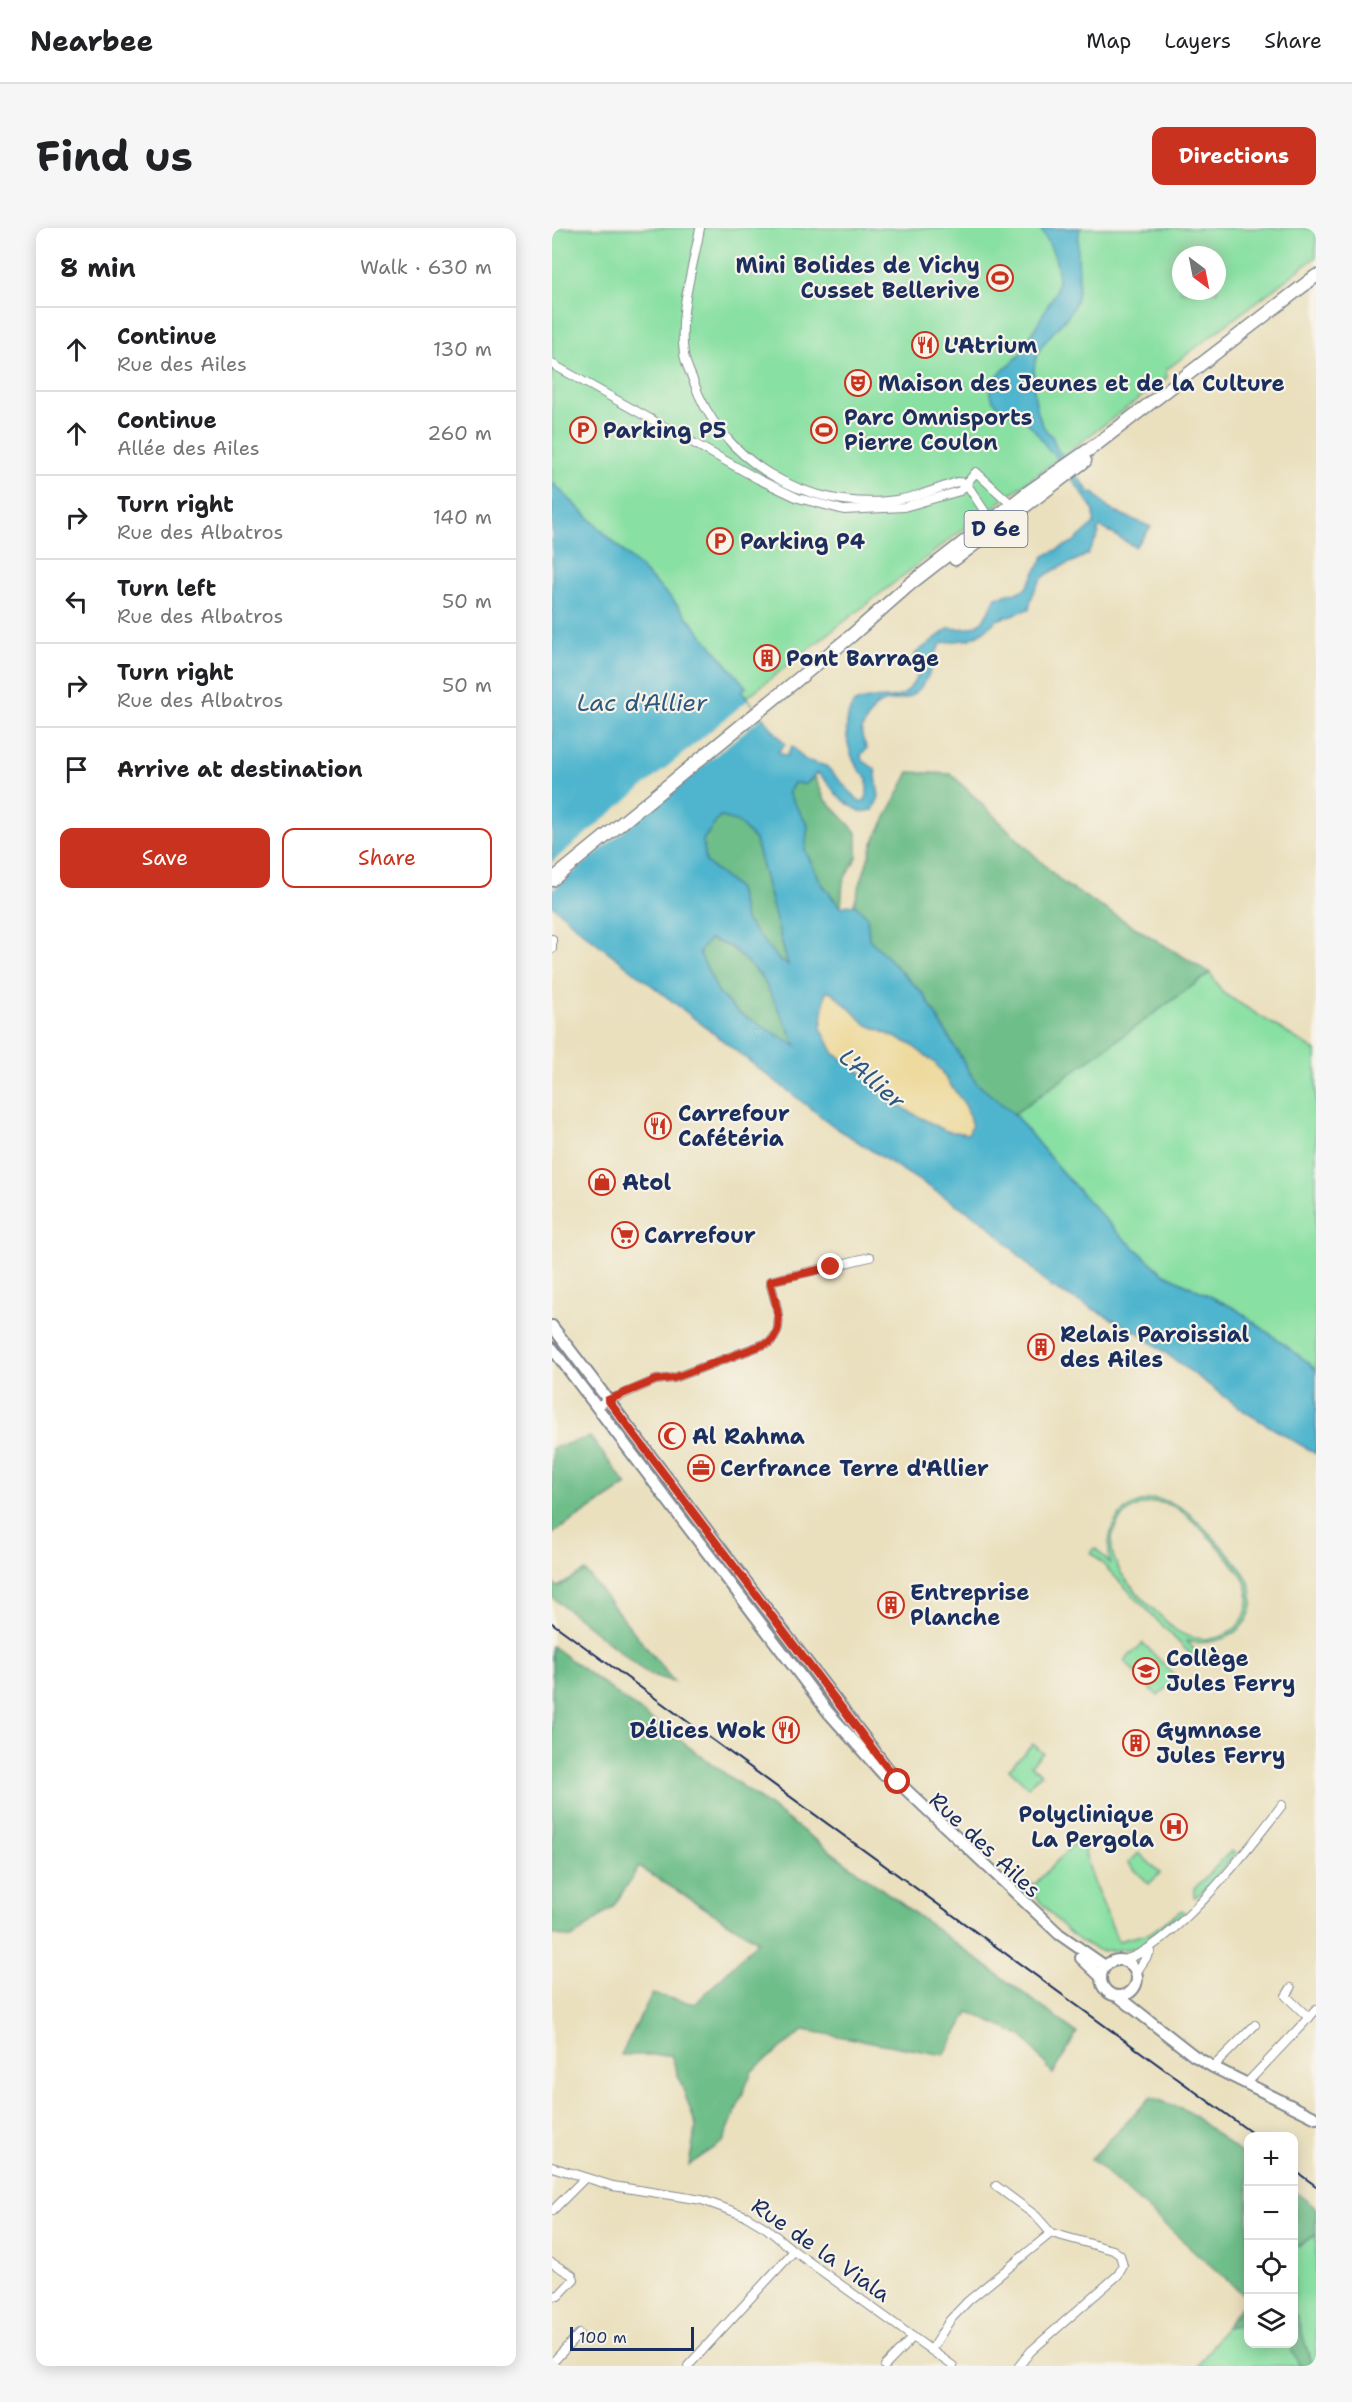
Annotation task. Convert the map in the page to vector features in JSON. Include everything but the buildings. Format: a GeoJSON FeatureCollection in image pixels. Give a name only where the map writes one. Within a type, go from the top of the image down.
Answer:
{"type":"FeatureCollection","features":[{"type":"Feature","properties":{"kind":"main road","name":"D 6e"},"geometry":{"type":"LineString","coordinates":[[552,880],[757,710],[851,636],[986,536],[1012,505],[1097,444],[1316,276]]}},
{"type":"Feature","properties":{"kind":"main road","name":"D 6e"},"geometry":{"type":"LineString","coordinates":[[851,636],[910,584],[1001,520],[1316,283]]}},
{"type":"Feature","properties":{"kind":"main road","name":"Rue des Ailes"},"geometry":{"type":"LineString","coordinates":[[552,1326],[898,1782],[1059,1934],[1102,1971]]}},
{"type":"Feature","properties":{"kind":"main road","name":"Rue des Ailes"},"geometry":{"type":"LineString","coordinates":[[552,1348],[828,1712],[894,1785],[1056,1938],[1102,1971]]}},
{"type":"Feature","properties":{"kind":"main road"},"geometry":{"type":"LineString","coordinates":[[1118,1996],[1132,1990],[1136,1985],[1137,1973],[1131,1964],[1122,1960],[1113,1960],[1102,1971],[1103,1987],[1107,1992],[1118,1996],[1193,2055],[1316,2118]]}},
{"type":"Feature","properties":{"kind":"main road"},"geometry":{"type":"LineString","coordinates":[[1132,1990],[1140,2005],[1159,2028]]}},
{"type":"Feature","properties":{"kind":"street"},"geometry":{"type":"LineString","coordinates":[[700,228],[682,317],[684,356],[698,395],[716,427],[739,453],[764,472],[781,481],[846,501],[878,502],[903,499],[957,482],[966,483],[1001,520]]}},
{"type":"Feature","properties":{"kind":"street"},"geometry":{"type":"LineString","coordinates":[[552,364],[758,479],[798,498],[844,510],[887,510],[960,491],[976,472],[1012,505]]}},
{"type":"Feature","properties":{"kind":"street"},"geometry":{"type":"LineString","coordinates":[[552,939],[552,949]]}},
{"type":"Feature","properties":{"kind":"street"},"geometry":{"type":"LineString","coordinates":[[596,1406],[656,1380],[674,1378],[770,1342],[776,1337],[779,1327],[770,1281],[870,1257]]}},
{"type":"Feature","properties":{"kind":"street"},"geometry":{"type":"LineString","coordinates":[[1137,1973],[1144,1959],[1212,1889],[1282,1805]]}},
{"type":"Feature","properties":{"kind":"street"},"geometry":{"type":"LineString","coordinates":[[1122,1960],[1140,1954],[1158,1943]]}},
{"type":"Feature","properties":{"kind":"street"},"geometry":{"type":"LineString","coordinates":[[1292,1988],[1286,1996],[1308,2018]]}},
{"type":"Feature","properties":{"kind":"street"},"geometry":{"type":"LineString","coordinates":[[1246,2083],[1316,2010]]}},
{"type":"Feature","properties":{"kind":"street"},"geometry":{"type":"LineString","coordinates":[[1213,2067],[1255,2025]]}},
{"type":"Feature","properties":{"kind":"street","name":"Rue de la Viala"},"geometry":{"type":"LineString","coordinates":[[552,2168],[613,2186],[702,2200],[723,2207],[766,2228],[794,2252],[953,2366]]}},
{"type":"Feature","properties":{"kind":"street"},"geometry":{"type":"LineString","coordinates":[[552,2211],[585,2178]]}},
{"type":"Feature","properties":{"kind":"street"},"geometry":{"type":"LineString","coordinates":[[996,2186],[1036,2216],[1051,2233],[1113,2250],[1120,2255],[1123,2266],[1118,2275],[1031,2351],[1019,2366]]}},
{"type":"Feature","properties":{"kind":"street"},"geometry":{"type":"LineString","coordinates":[[930,2350],[950,2320],[968,2301],[1051,2233]]}},
{"type":"Feature","properties":{"kind":"street"},"geometry":{"type":"LineString","coordinates":[[688,2366],[794,2252]]}},
{"type":"Feature","properties":{"kind":"street"},"geometry":{"type":"LineString","coordinates":[[552,2263],[572,2275],[574,2279],[558,2296],[552,2295]]}},
{"type":"Feature","properties":{"kind":"street"},"geometry":{"type":"LineString","coordinates":[[552,2363],[579,2334]]}},
{"type":"Feature","properties":{"kind":"street"},"geometry":{"type":"LineString","coordinates":[[885,2366],[913,2337]]}},
{"type":"Feature","properties":{"kind":"green space","name":"Parc Omnisports Pierre Coulon"},"geometry":{"type":"Polygon","coordinates":[[[552,228],[1316,228],[1316,257],[1166,370],[1167,378],[953,537],[747,697],[741,690],[746,688],[672,599],[552,482],[552,228]]]}},
{"type":"Feature","properties":{"kind":"green space"},"geometry":{"type":"Polygon","coordinates":[[[909,772],[951,774],[1064,884],[1210,973],[1014,1114],[976,1083],[924,995],[869,939],[867,916],[854,904],[873,843],[909,772]]]}},
{"type":"Feature","properties":{"kind":"green space"},"geometry":{"type":"Polygon","coordinates":[[[815,777],[824,798],[857,833],[857,857],[843,881],[841,907],[822,884],[805,850],[808,826],[788,793],[794,783],[806,784],[815,777]]]}},
{"type":"Feature","properties":{"kind":"green space"},"geometry":{"type":"Polygon","coordinates":[[[720,816],[738,822],[755,840],[788,966],[780,961],[745,920],[738,889],[706,863],[703,840],[720,816]]]}},
{"type":"Feature","properties":{"kind":"green space"},"geometry":{"type":"Polygon","coordinates":[[[710,939],[731,947],[762,977],[798,1047],[739,1013],[719,994],[699,952],[710,939]]]}},
{"type":"Feature","properties":{"kind":"green space"},"geometry":{"type":"Polygon","coordinates":[[[1210,973],[1223,993],[1316,1051],[1316,1371],[1309,1363],[1236,1309],[1163,1273],[1118,1233],[1061,1171],[1014,1114],[1210,973]]]}},
{"type":"Feature","properties":{"kind":"green space"},"geometry":{"type":"Polygon","coordinates":[[[590,1437],[627,1485],[552,1534],[552,1448],[590,1437]]]}},
{"type":"Feature","properties":{"kind":"green space"},"geometry":{"type":"Polygon","coordinates":[[[1157,1499],[1180,1507],[1187,1512],[1218,1542],[1249,1582],[1252,1597],[1251,1610],[1246,1621],[1227,1637],[1214,1641],[1187,1641],[1199,1655],[1194,1658],[1091,1552],[1095,1548],[1110,1563],[1110,1540],[1116,1520],[1130,1507],[1157,1499]],[[1155,1502],[1132,1509],[1119,1520],[1112,1541],[1113,1555],[1119,1569],[1139,1595],[1174,1629],[1187,1636],[1201,1639],[1227,1634],[1245,1616],[1248,1603],[1244,1579],[1217,1545],[1194,1522],[1177,1508],[1155,1502]]]}},
{"type":"Feature","properties":{"kind":"green space"},"geometry":{"type":"Polygon","coordinates":[[[585,1571],[674,1682],[648,1674],[552,1597],[552,1582],[558,1587],[585,1571]]]}},
{"type":"Feature","properties":{"kind":"green space"},"geometry":{"type":"Polygon","coordinates":[[[1143,1643],[1177,1678],[1158,1696],[1124,1661],[1143,1643]]]}},
{"type":"Feature","properties":{"kind":"green space"},"geometry":{"type":"Polygon","coordinates":[[[552,1646],[1077,2033],[1053,2074],[1024,2037],[969,2012],[944,2055],[804,2030],[752,2071],[723,2142],[689,2165],[696,2126],[671,2055],[621,2055],[652,1994],[695,2004],[758,1941],[639,1867],[613,1907],[572,1938],[552,1934],[552,1646]]]}},
{"type":"Feature","properties":{"kind":"green space"},"geometry":{"type":"Polygon","coordinates":[[[1033,1744],[1043,1753],[1031,1765],[1041,1774],[1028,1787],[1009,1769],[1033,1744]]]}},
{"type":"Feature","properties":{"kind":"green space"},"geometry":{"type":"Polygon","coordinates":[[[1080,1837],[1093,1880],[1118,1941],[1150,1933],[1182,1910],[1185,1913],[1138,1948],[1100,1951],[1082,1942],[1066,1930],[1026,1886],[1029,1881],[1034,1885],[1080,1837]]]}},
{"type":"Feature","properties":{"kind":"green space"},"geometry":{"type":"Polygon","coordinates":[[[1231,1851],[1236,1853],[1199,1895],[1194,1897],[1194,1889],[1231,1851]]]}},
{"type":"Feature","properties":{"kind":"green space"},"geometry":{"type":"Polygon","coordinates":[[[1139,1853],[1160,1873],[1149,1884],[1128,1863],[1139,1853]]]}},
{"type":"Feature","properties":{"kind":"green space"},"geometry":{"type":"Polygon","coordinates":[[[1151,2097],[1188,2111],[1244,2156],[1244,2295],[1091,2159],[1151,2097]]]}},
{"type":"Feature","properties":{"kind":"green space"},"geometry":{"type":"Polygon","coordinates":[[[1298,2194],[1316,2208],[1316,2235],[1298,2246],[1298,2194]]]}},
{"type":"Feature","properties":{"kind":"green space"},"geometry":{"type":"Polygon","coordinates":[[[1316,2235],[1316,2366],[1312,2366],[1298,2324],[1298,2246],[1316,2235]]]}},
{"type":"Feature","properties":{"kind":"green space"},"geometry":{"type":"Polygon","coordinates":[[[1244,2302],[1244,2325],[1225,2328],[1244,2302]]]}},
{"type":"Feature","properties":{"kind":"green space"},"geometry":{"type":"Polygon","coordinates":[[[1298,2320],[1312,2366],[1300,2366],[1290,2348],[1298,2348],[1298,2320]]]}},
{"type":"Feature","properties":{"kind":"green space"},"geometry":{"type":"Polygon","coordinates":[[[1244,2325],[1244,2348],[1290,2348],[1300,2366],[1198,2366],[1225,2328],[1244,2325]]]}},
{"type":"Feature","properties":{"kind":"sand"},"geometry":{"type":"Polygon","coordinates":[[[825,991],[832,992],[866,1024],[910,1044],[935,1063],[966,1106],[972,1126],[968,1134],[946,1131],[906,1110],[851,1064],[834,1054],[821,1028],[825,991]]]}},
{"type":"Feature","properties":{"kind":"water","name":"Lac d'Allier"},"geometry":{"type":"Polygon","coordinates":[[[1040,228],[1058,230],[1060,228],[1080,228],[1078,237],[1079,283],[1076,301],[1068,316],[1046,340],[1035,362],[1035,397],[1041,421],[1052,436],[1057,449],[1090,493],[1093,492],[1109,509],[1151,527],[1135,547],[1101,527],[1097,531],[1099,533],[1088,554],[1043,577],[1037,585],[1029,609],[997,620],[970,639],[942,643],[935,654],[925,682],[914,694],[876,706],[863,727],[862,738],[867,748],[861,755],[862,760],[875,769],[879,797],[873,810],[862,812],[849,805],[817,773],[806,784],[794,783],[788,793],[808,826],[805,850],[822,884],[840,907],[854,904],[867,916],[869,939],[924,995],[976,1083],[1014,1114],[1061,1171],[1118,1233],[1163,1273],[1236,1309],[1309,1363],[1316,1371],[1316,1454],[1247,1413],[1137,1332],[1051,1287],[986,1223],[836,1128],[584,933],[552,905],[552,482],[672,599],[746,687],[741,691],[785,744],[778,752],[787,756],[792,746],[805,760],[826,766],[861,803],[867,797],[867,778],[860,771],[851,754],[847,733],[849,713],[853,704],[866,699],[893,698],[904,694],[919,674],[911,662],[916,653],[949,628],[968,628],[980,623],[996,597],[1026,588],[1044,556],[1073,542],[1094,524],[1094,512],[1089,503],[1053,452],[1050,452],[1029,424],[999,407],[992,397],[991,381],[1019,356],[1056,291],[1058,274],[1055,258],[1040,228]],[[720,816],[703,840],[706,862],[738,889],[745,920],[780,961],[788,965],[755,840],[738,822],[720,816]],[[710,939],[699,952],[719,994],[739,1013],[797,1046],[762,977],[731,947],[710,939]],[[826,991],[821,1028],[834,1054],[851,1064],[906,1110],[946,1131],[968,1134],[972,1126],[966,1106],[935,1063],[910,1044],[866,1024],[832,992],[826,991]]]}},
{"type":"Feature","properties":{"kind":"pier"},"geometry":{"type":"Polygon","coordinates":[[[748,700],[762,717],[552,890],[552,862],[748,700]]]}},
{"type":"Feature","properties":{"kind":"railway"},"geometry":{"type":"LineString","coordinates":[[552,1623],[1251,2132]]}},
{"type":"Feature","properties":{"kind":"railway"},"geometry":{"type":"LineString","coordinates":[[1298,2173],[1316,2186]]}},
{"type":"Feature","properties":{"kind":"place","name":"Mini Bolides de Vichy Cusset Bellerive"},"geometry":{"type":"Point","coordinates":[1000,278]}},
{"type":"Feature","properties":{"kind":"place","name":"L'Atrium"},"geometry":{"type":"Point","coordinates":[925,345]}},
{"type":"Feature","properties":{"kind":"place","name":"Maison des Jeunes et de la Culture"},"geometry":{"type":"Point","coordinates":[858,383]}},
{"type":"Feature","properties":{"kind":"place","name":"Parking P5"},"geometry":{"type":"Point","coordinates":[583,430]}},
{"type":"Feature","properties":{"kind":"place","name":"Parc Omnisports Pierre Coulon"},"geometry":{"type":"Point","coordinates":[824,430]}},
{"type":"Feature","properties":{"kind":"place","name":"Parking P4"},"geometry":{"type":"Point","coordinates":[720,541]}},
{"type":"Feature","properties":{"kind":"place","name":"Pont Barrage"},"geometry":{"type":"Point","coordinates":[767,658]}},
{"type":"Feature","properties":{"kind":"place","name":"Carrefour Cafétéria"},"geometry":{"type":"Point","coordinates":[658,1126]}},
{"type":"Feature","properties":{"kind":"place","name":"Atol"},"geometry":{"type":"Point","coordinates":[602,1182]}},
{"type":"Feature","properties":{"kind":"place","name":"Carrefour"},"geometry":{"type":"Point","coordinates":[625,1235]}},
{"type":"Feature","properties":{"kind":"place","name":"Relais Paroissial des Ailes"},"geometry":{"type":"Point","coordinates":[1041,1347]}},
{"type":"Feature","properties":{"kind":"place","name":"Al Rahma"},"geometry":{"type":"Point","coordinates":[672,1436]}},
{"type":"Feature","properties":{"kind":"place","name":"Cerfrance Terre d'Allier"},"geometry":{"type":"Point","coordinates":[701,1468]}},
{"type":"Feature","properties":{"kind":"place","name":"Entreprise Planche"},"geometry":{"type":"Point","coordinates":[891,1605]}},
{"type":"Feature","properties":{"kind":"place","name":"Collège Jules Ferry"},"geometry":{"type":"Point","coordinates":[1146,1671]}},
{"type":"Feature","properties":{"kind":"place","name":"Délices Wok"},"geometry":{"type":"Point","coordinates":[786,1730]}},
{"type":"Feature","properties":{"kind":"place","name":"Gymnase Jules Ferry"},"geometry":{"type":"Point","coordinates":[1136,1743]}},
{"type":"Feature","properties":{"kind":"place","name":"Polyclinique La Pergola"},"geometry":{"type":"Point","coordinates":[1174,1827]}},
{"type":"Feature","properties":{"kind":"route"},"geometry":{"type":"LineString","coordinates":[[831,1267],[770,1281],[779,1327],[776,1337],[770,1342],[710,1363],[699,1370],[674,1378],[656,1380],[608,1400],[818,1674],[865,1742],[898,1782]]}},
{"type":"Feature","properties":{"kind":"water label","name":"L'Allier"},"geometry":{"type":"Point","coordinates":[872,1079]}}]}
